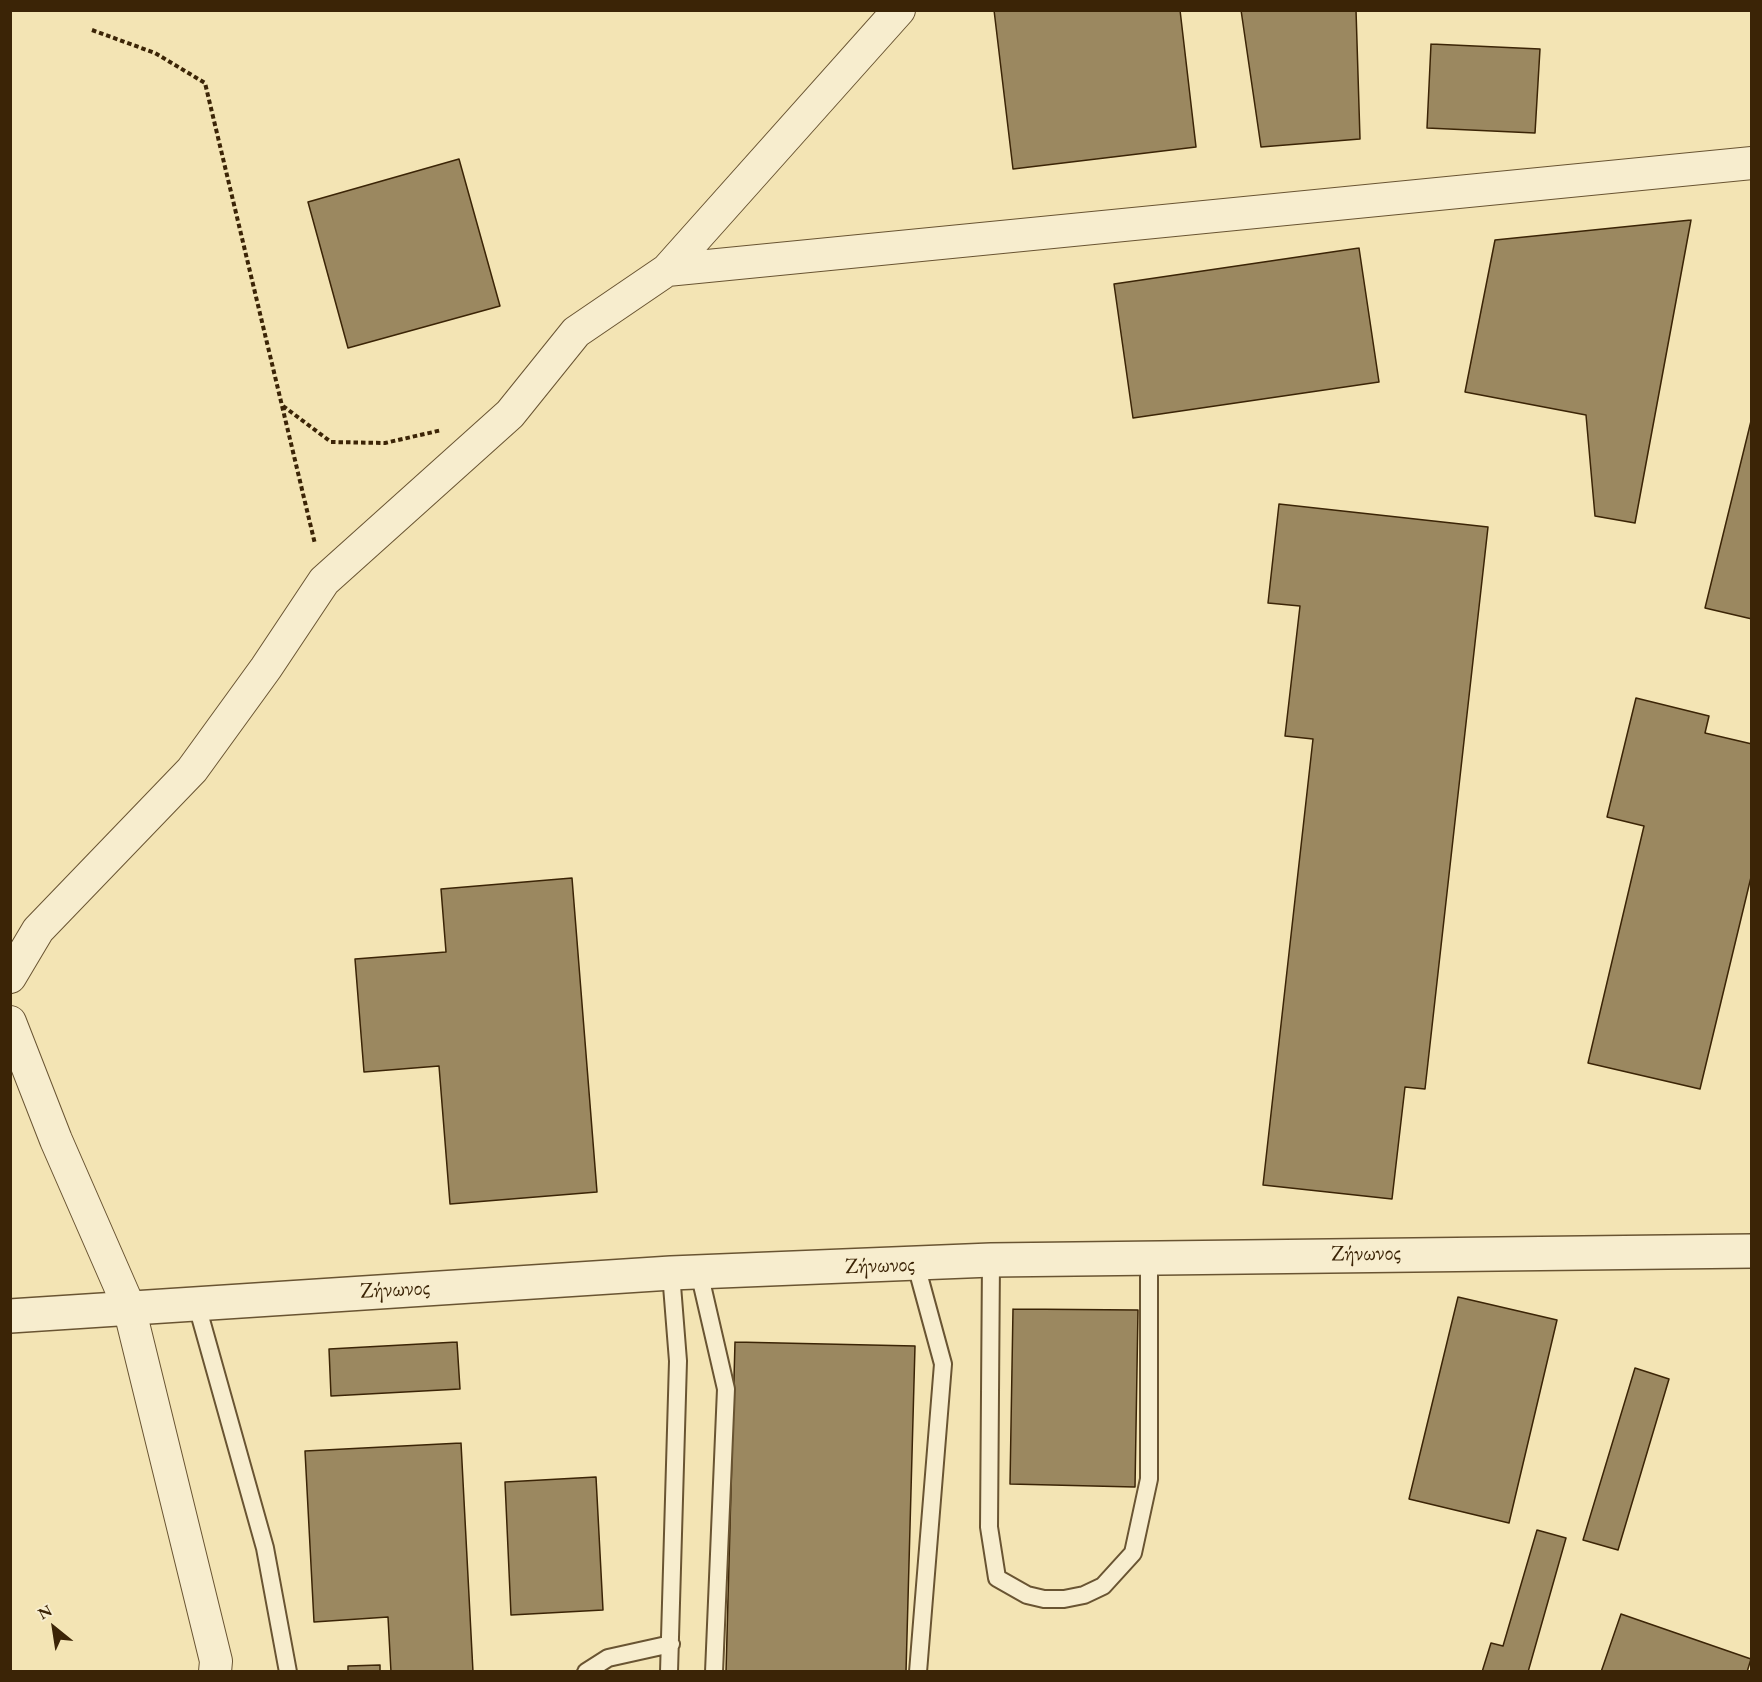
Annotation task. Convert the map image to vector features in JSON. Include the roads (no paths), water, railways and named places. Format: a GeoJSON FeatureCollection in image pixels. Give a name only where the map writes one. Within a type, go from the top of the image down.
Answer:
{"type":"FeatureCollection","features":[{"type":"Feature","properties":{"kind":"street"},"geometry":{"type":"LineString","coordinates":[[10,977],[38,930],[192,770],[266,668],[324,581],[510,414],[576,332],[667,270],[899,10]]}},
{"type":"Feature","properties":{"kind":"street"},"geometry":{"type":"LineString","coordinates":[[667,270],[1752,163]]}},
{"type":"Feature","properties":{"kind":"street"},"geometry":{"type":"LineString","coordinates":[[10,1022],[56,1140],[129,1307],[216,1661],[215,1671]]}},
{"type":"Feature","properties":{"kind":"street","name":"Ζήνωνος"},"geometry":{"type":"LineString","coordinates":[[10,1316],[196,1302],[685,1272],[991,1260],[1149,1256],[1752,1251]]}},
{"type":"Feature","properties":{"kind":"lane"},"geometry":{"type":"LineString","coordinates":[[991,1260],[989,1527],[998,1578],[1027,1595],[1044,1599],[1064,1599],[1084,1595],[1103,1586],[1133,1553],[1149,1479],[1149,1256]]}},
{"type":"Feature","properties":{"kind":"lane"},"geometry":{"type":"LineString","coordinates":[[916,1264],[943,1364],[918,1671]]}},
{"type":"Feature","properties":{"kind":"lane"},"geometry":{"type":"LineString","coordinates":[[669,1671],[678,1361],[685,1272]]}},
{"type":"Feature","properties":{"kind":"lane"},"geometry":{"type":"LineString","coordinates":[[685,1272],[726,1389],[714,1671]]}},
{"type":"Feature","properties":{"kind":"lane"},"geometry":{"type":"LineString","coordinates":[[196,1302],[265,1548],[288,1671]]}},
{"type":"Feature","properties":{"kind":"lane"},"geometry":{"type":"LineString","coordinates":[[586,1671],[608,1658],[671,1644]]}}]}
